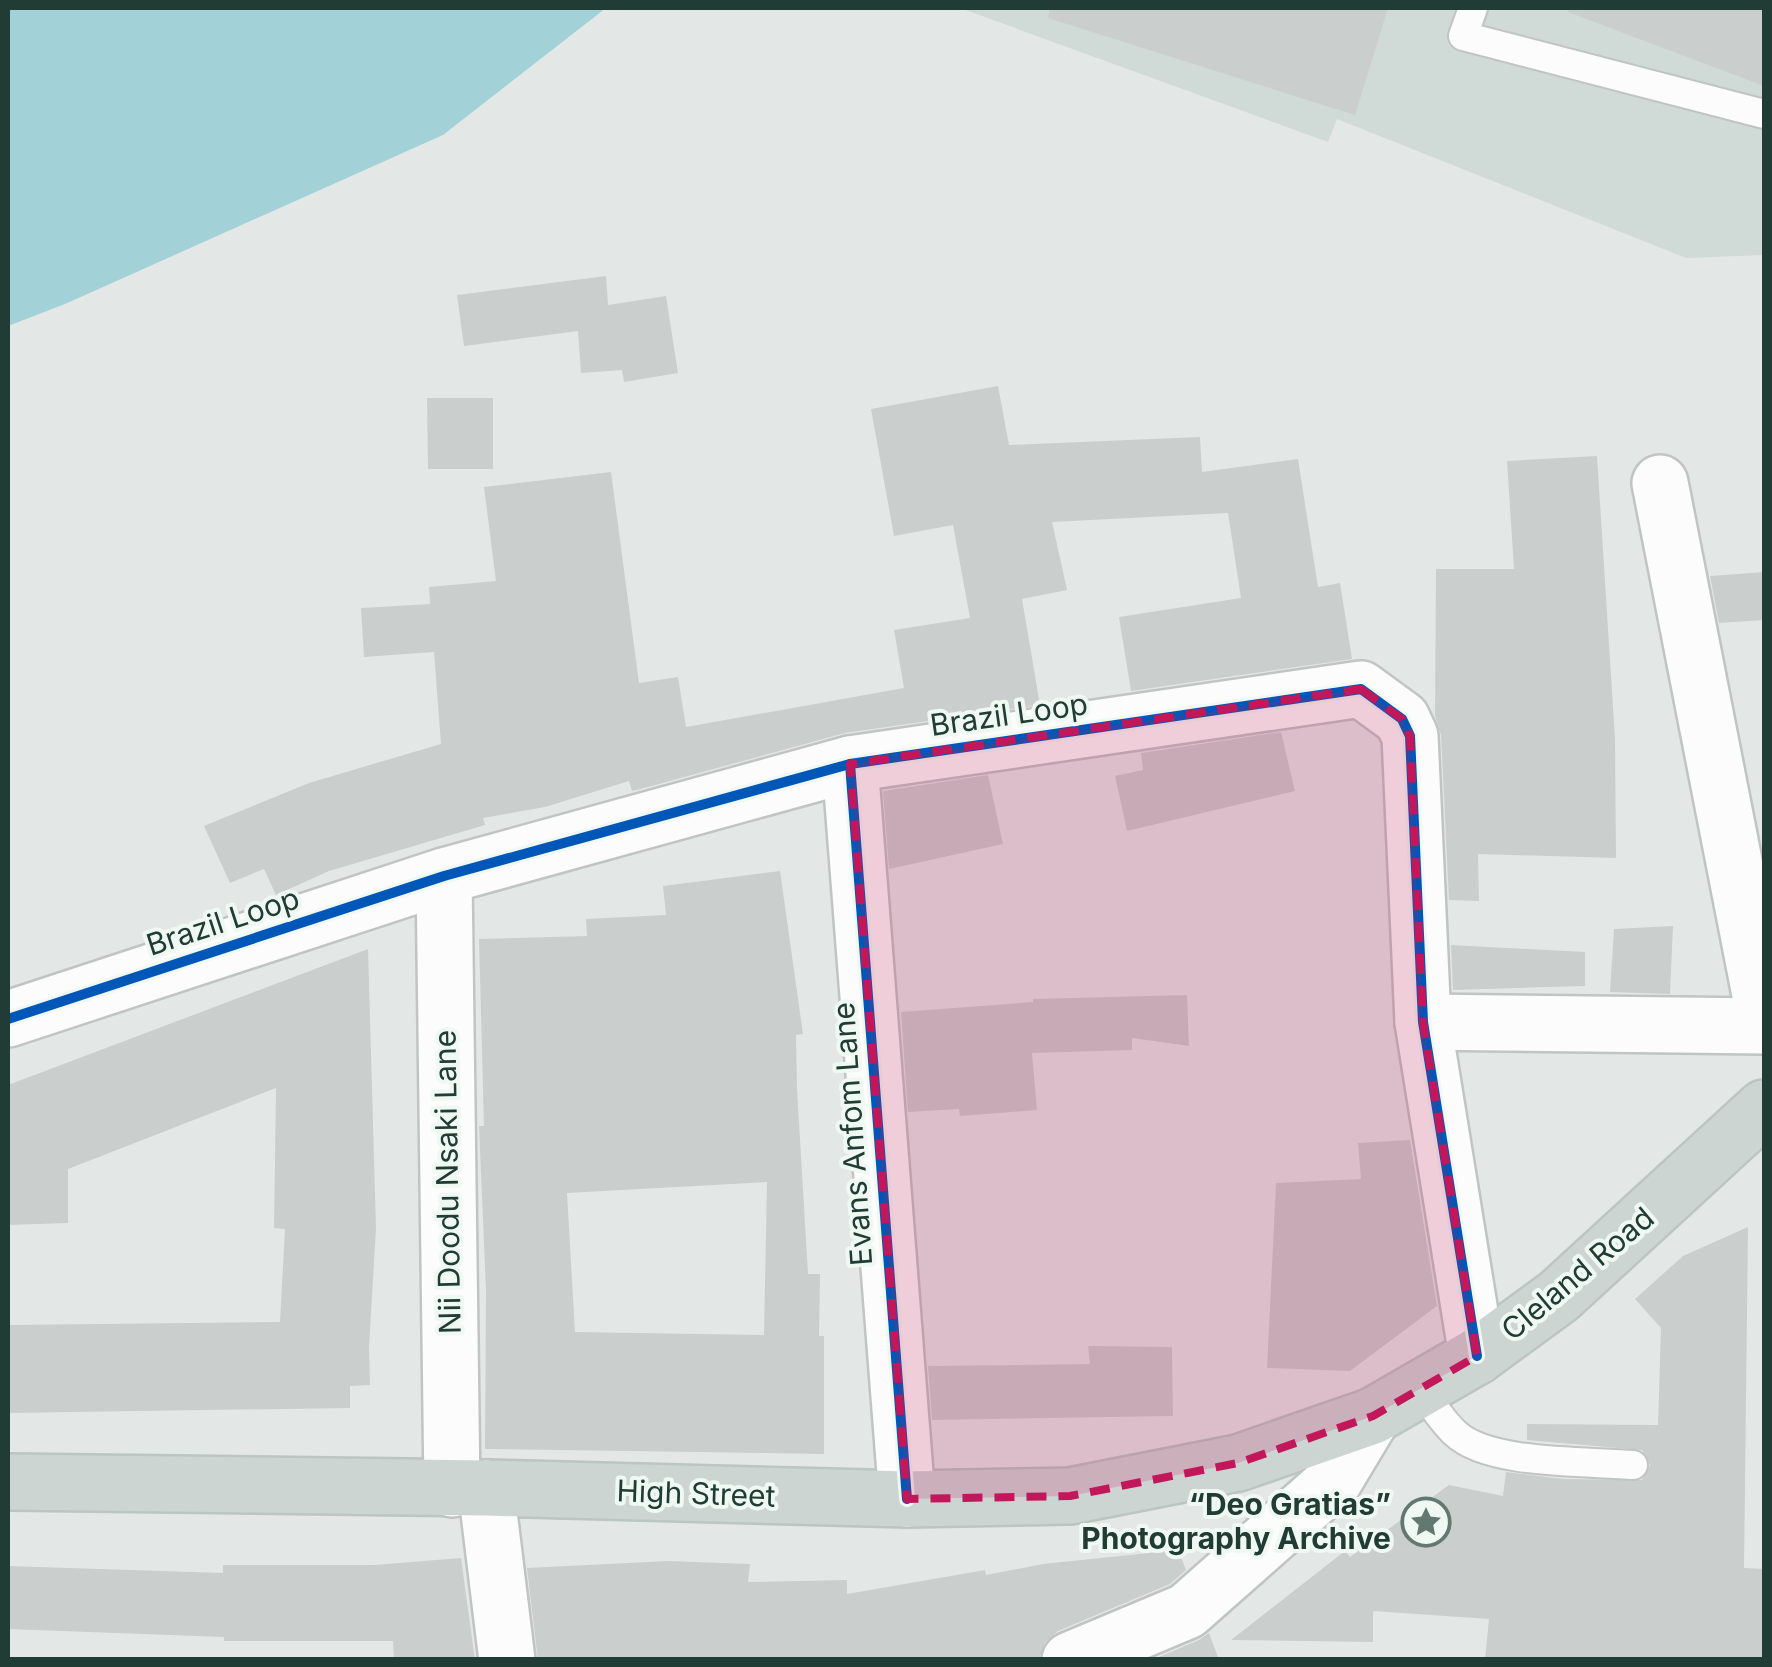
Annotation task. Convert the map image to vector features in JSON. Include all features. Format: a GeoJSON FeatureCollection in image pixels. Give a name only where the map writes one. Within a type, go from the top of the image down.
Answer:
{"type":"FeatureCollection","features":[{"type":"Feature","properties":{"kind":"main road","name":"Cleland Road"},"geometry":{"type":"LineString","coordinates":[[1373,1416],[1477,1356],[1559,1296],[1764,1108]]}},
{"type":"Feature","properties":{"kind":"main road","name":"High Street"},"geometry":{"type":"LineString","coordinates":[[8,1482],[907,1499],[1070,1496],[1238,1463],[1373,1416]]}},
{"type":"Feature","properties":{"kind":"street"},"geometry":{"type":"LineString","coordinates":[[1660,483],[1764,1015]]}},
{"type":"Feature","properties":{"kind":"street","name":"Brazil Loop"},"geometry":{"type":"LineString","coordinates":[[8,1019],[444,876],[850,764],[1361,689],[1402,719],[1410,736],[1423,1022],[1477,1356]]}},
{"type":"Feature","properties":{"kind":"street","name":"Evans Anfom Lane"},"geometry":{"type":"LineString","coordinates":[[850,764],[907,1499]]}},
{"type":"Feature","properties":{"kind":"street","name":"Nii Doodu Nsaki Lane"},"geometry":{"type":"LineString","coordinates":[[444,876],[469,1488],[507,1660]]}},
{"type":"Feature","properties":{"kind":"street"},"geometry":{"type":"LineString","coordinates":[[1423,1022],[1764,1026]]}},
{"type":"Feature","properties":{"kind":"street"},"geometry":{"type":"LineString","coordinates":[[1070,1660],[1188,1611],[1334,1482],[1373,1416]]}},
{"type":"Feature","properties":{"kind":"lane"},"geometry":{"type":"LineString","coordinates":[[1473,8],[1463,36],[1764,114]]}},
{"type":"Feature","properties":{"kind":"lane"},"geometry":{"type":"LineString","coordinates":[[1420,1389],[1456,1435],[1479,1448],[1518,1456],[1633,1465]]}},
{"type":"Feature","properties":{"kind":"highlighted area"},"geometry":{"type":"Polygon","coordinates":[[[1361,689],[1402,719],[1410,736],[1423,1022],[1477,1356],[1373,1416],[1238,1463],[1070,1496],[907,1499],[850,764],[1361,689]]]}},
{"type":"Feature","properties":{"kind":"shaded area"},"geometry":{"type":"Polygon","coordinates":[[[960,8],[1764,8],[1764,255],[1686,258],[1337,119],[1328,142],[960,8]]]}},
{"type":"Feature","properties":{"kind":"water"},"geometry":{"type":"Polygon","coordinates":[[[8,8],[606,8],[443,135],[8,326],[8,8]]]}},
{"type":"Feature","properties":{"kind":"building"},"geometry":{"type":"Polygon","coordinates":[[[1050,8],[1388,8],[1355,115],[1048,18],[1050,8]]]}},
{"type":"Feature","properties":{"kind":"building"},"geometry":{"type":"Polygon","coordinates":[[[1569,8],[1764,8],[1764,86],[1568,12],[1569,8]]]}},
{"type":"Feature","properties":{"kind":"building"},"geometry":{"type":"Polygon","coordinates":[[[606,276],[608,305],[666,296],[678,373],[624,382],[622,370],[581,373],[578,331],[464,346],[457,295],[606,276]]]}},
{"type":"Feature","properties":{"kind":"building"},"geometry":{"type":"Polygon","coordinates":[[[998,386],[1009,445],[1200,437],[1202,472],[1298,459],[1318,587],[1340,583],[1352,659],[1131,691],[1119,617],[1241,598],[1228,513],[1052,522],[1067,590],[1022,599],[1040,705],[845,733],[632,791],[629,781],[545,807],[483,818],[485,825],[329,871],[276,895],[264,869],[230,883],[204,826],[309,783],[441,744],[434,652],[364,657],[361,608],[430,604],[429,587],[496,581],[484,487],[611,472],[639,683],[678,677],[686,727],[904,688],[894,630],[970,618],[953,525],[894,536],[871,409],[998,386]]]}},
{"type":"Feature","properties":{"kind":"building"},"geometry":{"type":"Polygon","coordinates":[[[427,398],[493,398],[493,469],[428,469],[427,398]]]}},
{"type":"Feature","properties":{"kind":"building"},"geometry":{"type":"Polygon","coordinates":[[[1597,456],[1615,738],[1616,858],[1478,854],[1479,901],[1449,900],[1441,735],[1435,716],[1436,569],[1514,569],[1507,461],[1597,456]]]}},
{"type":"Feature","properties":{"kind":"building"},"geometry":{"type":"Polygon","coordinates":[[[1764,572],[1764,620],[1719,623],[1710,576],[1764,572]]]}},
{"type":"Feature","properties":{"kind":"building"},"geometry":{"type":"Polygon","coordinates":[[[1281,732],[1295,791],[1127,831],[1115,776],[1143,770],[1141,753],[1281,732]]]}},
{"type":"Feature","properties":{"kind":"building"},"geometry":{"type":"Polygon","coordinates":[[[988,775],[1003,844],[889,869],[883,791],[988,775]]]}},
{"type":"Feature","properties":{"kind":"building"},"geometry":{"type":"Polygon","coordinates":[[[780,871],[803,1034],[796,1035],[797,1089],[808,1274],[820,1274],[824,1454],[485,1449],[479,939],[587,936],[586,919],[666,915],[663,886],[780,871]],[[767,1182],[567,1193],[575,1332],[764,1335],[767,1182]]]}},
{"type":"Feature","properties":{"kind":"building"},"geometry":{"type":"Polygon","coordinates":[[[1673,926],[1670,994],[1610,992],[1614,929],[1673,926]]]}},
{"type":"Feature","properties":{"kind":"building"},"geometry":{"type":"Polygon","coordinates":[[[1451,945],[1585,952],[1585,986],[1453,990],[1451,945]]]}},
{"type":"Feature","properties":{"kind":"building"},"geometry":{"type":"Polygon","coordinates":[[[368,949],[376,1228],[370,1385],[350,1386],[350,1408],[8,1413],[8,1325],[280,1322],[285,1229],[274,1228],[276,1088],[68,1169],[68,1223],[8,1225],[8,1085],[368,949]]]}},
{"type":"Feature","properties":{"kind":"building"},"geometry":{"type":"Polygon","coordinates":[[[1187,995],[1189,1046],[1132,1038],[1132,1050],[1032,1053],[1037,1110],[960,1116],[959,1109],[908,1112],[901,1012],[1033,999],[1187,995]]]}},
{"type":"Feature","properties":{"kind":"building"},"geometry":{"type":"Polygon","coordinates":[[[1410,1140],[1437,1306],[1350,1371],[1267,1368],[1276,1183],[1361,1179],[1358,1143],[1410,1140]]]}},
{"type":"Feature","properties":{"kind":"building"},"geometry":{"type":"Polygon","coordinates":[[[1748,1227],[1744,1568],[1764,1569],[1764,1660],[1485,1660],[1489,1619],[1373,1611],[1373,1642],[1231,1640],[1345,1551],[1350,1557],[1449,1485],[1503,1496],[1506,1472],[1564,1479],[1642,1480],[1650,1465],[1642,1450],[1527,1440],[1527,1424],[1658,1425],[1661,1328],[1635,1299],[1683,1256],[1748,1227]]]}},
{"type":"Feature","properties":{"kind":"building"},"geometry":{"type":"Polygon","coordinates":[[[1088,1346],[1172,1347],[1173,1416],[932,1420],[928,1366],[1090,1364],[1088,1346]]]}},
{"type":"Feature","properties":{"kind":"building"},"geometry":{"type":"Polygon","coordinates":[[[1178,1550],[1186,1570],[1170,1584],[1058,1631],[1045,1642],[1039,1660],[538,1660],[527,1568],[668,1561],[750,1564],[748,1582],[847,1580],[847,1594],[985,1570],[986,1575],[1043,1564],[1178,1550]]]}},
{"type":"Feature","properties":{"kind":"building"},"geometry":{"type":"Polygon","coordinates":[[[461,1558],[475,1660],[394,1660],[393,1641],[224,1641],[224,1637],[8,1629],[8,1566],[223,1573],[223,1565],[374,1565],[461,1558]]]}},
{"type":"Feature","properties":{"kind":"building"},"geometry":{"type":"Polygon","coordinates":[[[1209,1633],[1219,1660],[1152,1660],[1199,1640],[1209,1633]]]}},
{"type":"Feature","properties":{"kind":"cycle path"},"geometry":{"type":"LineString","coordinates":[[8,1019],[444,876],[850,764],[1361,689],[1402,719],[1410,736],[1423,1022],[1477,1356]]}},
{"type":"Feature","properties":{"kind":"cycle path"},"geometry":{"type":"LineString","coordinates":[[850,764],[907,1499]]}},
{"type":"Feature","properties":{"kind":"place","name":"“Deo Gratias” Photography Archive"},"geometry":{"type":"Point","coordinates":[1426,1522]}}]}
